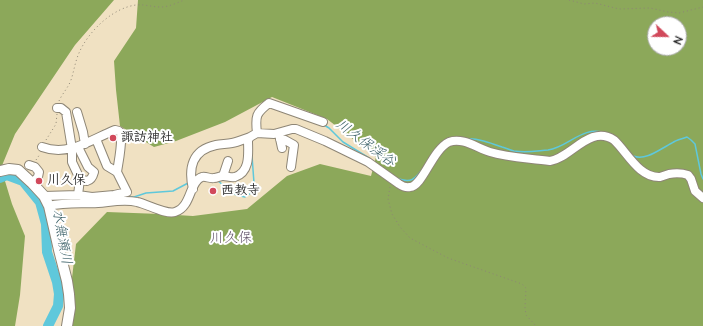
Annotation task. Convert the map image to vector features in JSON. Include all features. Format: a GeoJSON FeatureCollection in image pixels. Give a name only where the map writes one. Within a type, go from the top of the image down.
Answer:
{"type":"FeatureCollection","features":[{"type":"Feature","properties":{"kind":"main road"},"geometry":{"type":"LineString","coordinates":[[0,171],[9,169],[18,170],[32,183],[47,201],[58,250],[67,281],[70,308],[67,326]]}},
{"type":"Feature","properties":{"kind":"street"},"geometry":{"type":"LineString","coordinates":[[47,201],[78,195],[92,200],[137,202],[160,210],[175,212],[183,208],[192,189],[200,178],[223,176],[235,177],[241,174],[246,168],[248,140],[254,135],[257,116],[260,110],[269,103],[323,122]]}},
{"type":"Feature","properties":{"kind":"street"},"geometry":{"type":"LineString","coordinates":[[57,108],[61,108],[66,112],[88,167],[94,172],[89,180],[86,181],[80,179]]}},
{"type":"Feature","properties":{"kind":"street"},"geometry":{"type":"LineString","coordinates":[[77,112],[83,132],[79,147],[72,162],[80,179],[78,195]]}},
{"type":"Feature","properties":{"kind":"street"},"geometry":{"type":"LineString","coordinates":[[279,136],[292,129],[296,129],[368,162],[404,187],[414,186],[419,182],[433,158],[449,142],[463,142],[489,152],[499,154],[555,161],[578,144],[600,136],[605,136],[614,140],[637,166],[647,174],[660,177],[678,173],[688,175],[695,191],[703,198]]}},
{"type":"Feature","properties":{"kind":"street"},"geometry":{"type":"LineString","coordinates":[[42,147],[49,150],[79,147],[115,130],[119,131],[122,133],[121,152],[117,172]]}},
{"type":"Feature","properties":{"kind":"street"},"geometry":{"type":"LineString","coordinates":[[192,189],[190,173],[194,159],[203,150],[215,145],[232,143],[254,135],[274,134],[294,145],[291,167]]}},
{"type":"Feature","properties":{"kind":"street"},"geometry":{"type":"LineString","coordinates":[[279,136],[282,148]]}},
{"type":"Feature","properties":{"kind":"street"},"geometry":{"type":"LineString","coordinates":[[47,201],[57,204],[92,200],[127,192],[117,172],[107,166],[96,139]]}},
{"type":"Feature","properties":{"kind":"street"},"geometry":{"type":"LineString","coordinates":[[223,176],[228,162]]}},
{"type":"Feature","properties":{"kind":"street"},"geometry":{"type":"LineString","coordinates":[[29,165],[35,167],[40,172],[38,177],[32,183]]}},
{"type":"Feature","properties":{"kind":"path"},"geometry":{"type":"LineString","coordinates":[[29,165],[38,157],[42,147],[56,124],[57,105],[70,81],[79,54],[86,41],[102,22],[124,8],[136,5],[159,7],[184,0]]}},
{"type":"Feature","properties":{"kind":"path"},"geometry":{"type":"LineString","coordinates":[[569,0],[584,4],[595,3],[619,10],[650,8],[668,12],[679,12],[703,7]]}},
{"type":"Feature","properties":{"kind":"path"},"geometry":{"type":"LineString","coordinates":[[390,190],[388,199],[392,214],[400,227],[410,238],[448,258],[522,284],[526,288],[526,316],[536,326]]}},
{"type":"Feature","properties":{"kind":"green space"},"geometry":{"type":"Polygon","coordinates":[[[0,0],[114,0],[75,45],[15,134],[1,168],[12,204],[25,236],[20,295],[15,326],[0,326],[0,0]]]}},
{"type":"Feature","properties":{"kind":"green space"},"geometry":{"type":"Polygon","coordinates":[[[138,0],[703,0],[703,326],[68,326],[76,244],[107,212],[193,216],[247,209],[287,176],[320,164],[371,176],[376,157],[327,119],[272,97],[225,122],[176,141],[154,147],[120,126],[114,61],[136,28],[138,0]]]}},
{"type":"Feature","properties":{"kind":"waterway","name":"川久保渓谷"},"geometry":{"type":"LineString","coordinates":[[324,125],[343,142],[369,158]]}},
{"type":"Feature","properties":{"kind":"waterway","name":"川久保渓谷"},"geometry":{"type":"LineString","coordinates":[[466,139],[475,139],[514,151],[527,152],[556,148],[576,137],[590,132],[597,131],[606,133]]}},
{"type":"Feature","properties":{"kind":"waterway","name":"川久保渓谷"},"geometry":{"type":"LineString","coordinates":[[633,156],[648,156],[675,141],[687,137],[695,144],[703,179]]}},
{"type":"Feature","properties":{"kind":"waterway","name":"川久保渓谷"},"geometry":{"type":"LineString","coordinates":[[218,181],[236,195],[245,197],[251,193],[254,183],[252,156]]}},
{"type":"Feature","properties":{"kind":"waterway","name":"川久保渓谷"},"geometry":{"type":"LineString","coordinates":[[396,178],[401,180],[413,179],[424,167]]}},
{"type":"Feature","properties":{"kind":"waterway","name":"水無瀬川"},"geometry":{"type":"LineString","coordinates":[[0,178],[7,175],[23,181],[40,202],[46,224],[47,252],[57,282],[59,294],[58,306],[48,326]]}},
{"type":"Feature","properties":{"kind":"waterway","name":"川久保渓谷"},"geometry":{"type":"LineString","coordinates":[[128,197],[134,197],[146,193],[173,191],[190,182]]}},
{"type":"Feature","properties":{"kind":"waterway","name":"川久保渓谷"},"geometry":{"type":"LineString","coordinates":[[51,200],[61,200]]}},
{"type":"Feature","properties":{"kind":"place","name":"諏訪神社"},"geometry":{"type":"Point","coordinates":[113,138]}},
{"type":"Feature","properties":{"kind":"place","name":"川久保"},"geometry":{"type":"Point","coordinates":[39,181]}},
{"type":"Feature","properties":{"kind":"place","name":"西教寺"},"geometry":{"type":"Point","coordinates":[213,191]}},
{"type":"Feature","properties":{"kind":"district","name":"川久保"},"geometry":{"type":"Point","coordinates":[231,239]}}]}
